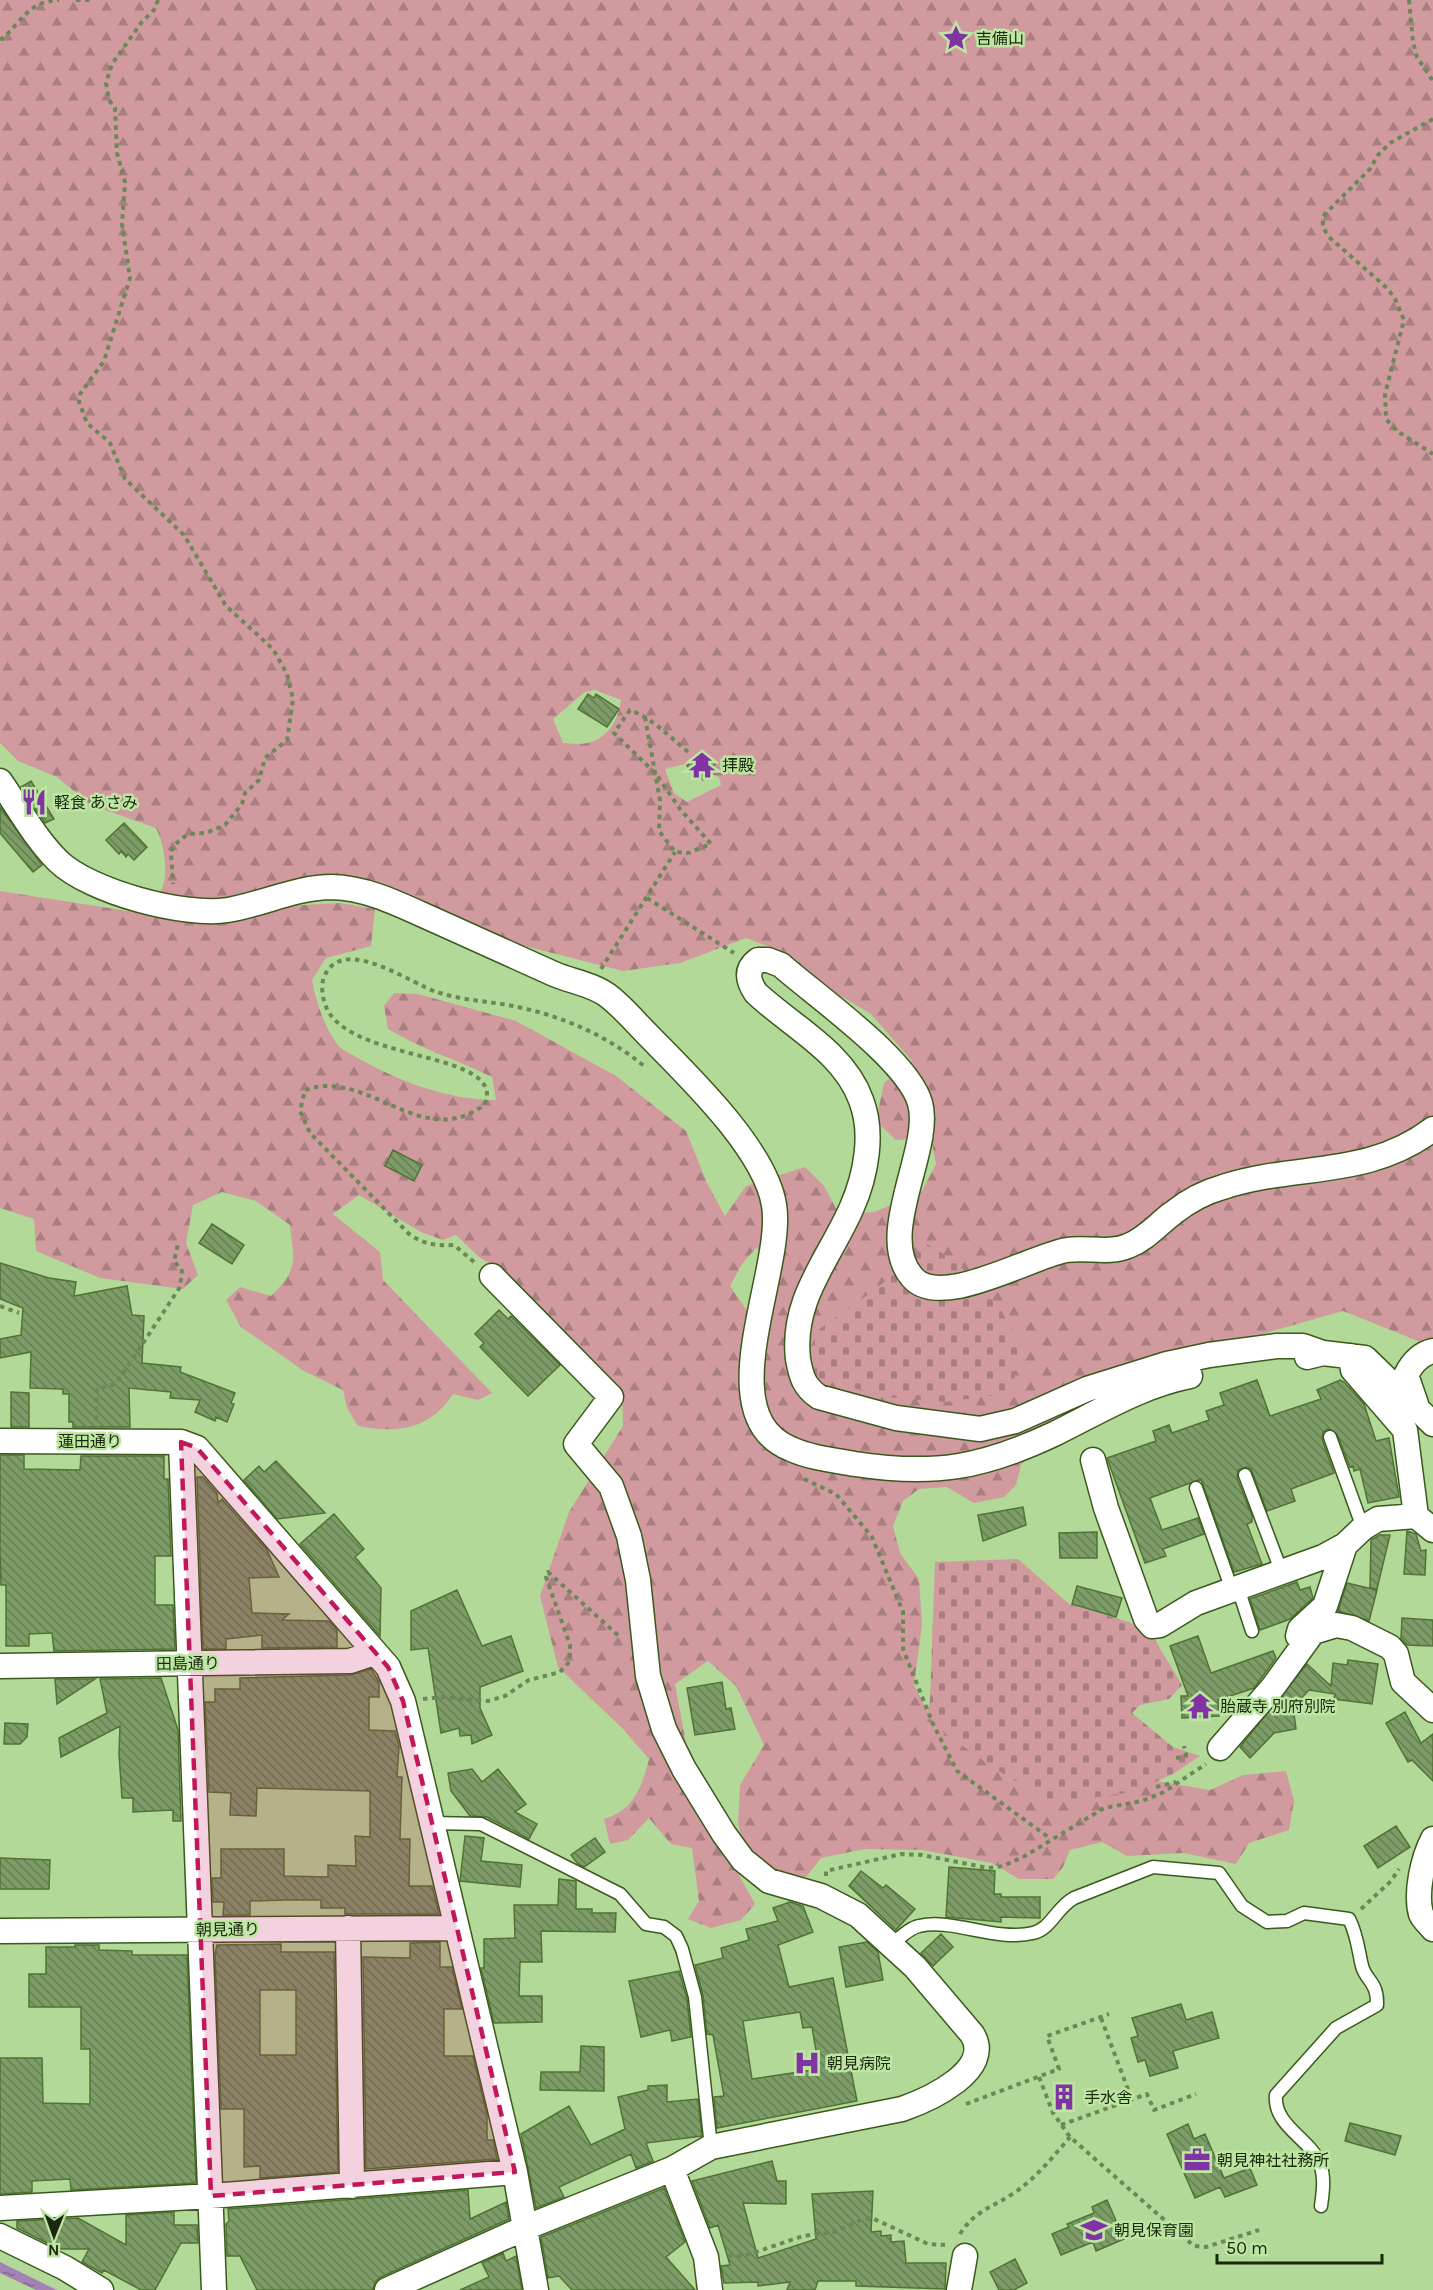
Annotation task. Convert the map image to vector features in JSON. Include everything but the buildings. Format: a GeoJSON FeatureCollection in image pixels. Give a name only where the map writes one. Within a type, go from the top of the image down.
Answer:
{"type":"FeatureCollection","features":[{"type":"Feature","properties":{"kind":"street"},"geometry":{"type":"LineString","coordinates":[[0,781],[59,862],[77,874],[136,897],[194,912],[232,909],[319,888],[358,889],[605,993],[634,1021],[744,1140],[759,1164],[770,1189],[775,1207],[774,1235],[753,1360],[753,1405],[761,1427],[779,1444],[809,1455],[867,1466],[936,1470],[961,1467],[1027,1446],[1150,1386],[1207,1372],[1323,1353]]}},
{"type":"Feature","properties":{"kind":"street"},"geometry":{"type":"LineString","coordinates":[[1427,1419],[1365,1358],[1323,1353],[1303,1346],[1277,1346],[1209,1355],[1167,1364],[1087,1389],[1015,1421],[980,1429],[896,1418],[819,1397],[810,1391],[800,1370],[799,1318],[804,1298],[853,1206],[867,1155],[866,1116],[861,1100],[844,1070],[820,1045],[756,993],[748,974],[758,960],[768,960],[781,965],[869,1040],[904,1075],[914,1091],[920,1102],[921,1124],[906,1193],[901,1242],[906,1269],[915,1281],[927,1286],[941,1287],[979,1280],[1066,1250],[1126,1247],[1150,1233],[1183,1206],[1221,1187],[1257,1177],[1320,1171],[1378,1158],[1405,1147],[1433,1129]]}},
{"type":"Feature","properties":{"kind":"street"},"geometry":{"type":"LineString","coordinates":[[403,2287],[527,2228],[672,2169],[711,2146],[902,2109],[942,2092],[973,2063],[977,2045],[972,2034],[892,1944],[858,1915],[821,1896],[769,1881],[756,1873],[743,1860],[684,1769],[664,1729],[654,1702],[645,1654],[638,1580],[629,1536],[611,1486],[576,1444],[611,1397],[492,1276]]}},
{"type":"Feature","properties":{"kind":"street"},"geometry":{"type":"LineString","coordinates":[[1427,1419],[1410,1391],[1406,1375],[1411,1364],[1426,1353],[1433,1351]]}},
{"type":"Feature","properties":{"kind":"street"},"geometry":{"type":"LineString","coordinates":[[1093,1460],[1106,1508],[1146,1619],[1152,1626],[1160,1625],[1196,1603],[1282,1573],[1345,1545],[1363,1528],[1378,1519],[1425,1523],[1405,1430],[1353,1370],[1350,1356]]}},
{"type":"Feature","properties":{"kind":"street","name":"蓮田通り"},"geometry":{"type":"LineString","coordinates":[[0,1441],[181,1442]]}},
{"type":"Feature","properties":{"kind":"street"},"geometry":{"type":"LineString","coordinates":[[214,2290],[181,1442],[197,1448],[388,1668],[403,1701],[515,2172],[527,2228],[536,2290]]}},
{"type":"Feature","properties":{"kind":"street"},"geometry":{"type":"LineString","coordinates":[[1298,1649],[1296,1641],[1300,1629],[1325,1606],[1345,1545]]}},
{"type":"Feature","properties":{"kind":"street"},"geometry":{"type":"LineString","coordinates":[[1220,1748],[1273,1687],[1298,1649],[1313,1632],[1336,1625],[1378,1639],[1396,1654],[1403,1682],[1433,1710]]}},
{"type":"Feature","properties":{"kind":"street","name":"田島通り"},"geometry":{"type":"LineString","coordinates":[[0,1666],[350,1661],[375,1653]]}},
{"type":"Feature","properties":{"kind":"street"},"geometry":{"type":"LineString","coordinates":[[1429,1847],[1421,1881],[1421,1915],[1433,1929]]}},
{"type":"Feature","properties":{"kind":"street"},"geometry":{"type":"LineString","coordinates":[[348,1928],[352,2186]]}},
{"type":"Feature","properties":{"kind":"street","name":"朝見通り"},"geometry":{"type":"LineString","coordinates":[[0,1931],[457,1928]]}},
{"type":"Feature","properties":{"kind":"street"},"geometry":{"type":"LineString","coordinates":[[672,2169],[706,2257],[710,2290]]}},
{"type":"Feature","properties":{"kind":"street"},"geometry":{"type":"LineString","coordinates":[[0,2208],[211,2196],[515,2172]]}},
{"type":"Feature","properties":{"kind":"street"},"geometry":{"type":"LineString","coordinates":[[0,2236],[65,2268],[100,2290]]}},
{"type":"Feature","properties":{"kind":"street"},"geometry":{"type":"LineString","coordinates":[[959,2290],[961,2251]]}},
{"type":"Feature","properties":{"kind":"lane"},"geometry":{"type":"LineString","coordinates":[[1330,1437],[1363,1528]]}},
{"type":"Feature","properties":{"kind":"lane"},"geometry":{"type":"LineString","coordinates":[[1245,1475],[1282,1573]]}},
{"type":"Feature","properties":{"kind":"lane"},"geometry":{"type":"LineString","coordinates":[[1196,1488],[1252,1631]]}},
{"type":"Feature","properties":{"kind":"lane"},"geometry":{"type":"LineString","coordinates":[[432,1823],[481,1824],[620,1894],[646,1924],[664,1927],[676,1936],[696,1997],[711,2146]]}},
{"type":"Feature","properties":{"kind":"lane"},"geometry":{"type":"LineString","coordinates":[[892,1944],[916,1926],[928,1925],[973,1929],[994,1935],[1036,1933],[1048,1925],[1062,1904],[1153,1867],[1219,1873],[1242,1906],[1267,1922],[1287,1921],[1304,1913],[1349,1919],[1355,1930],[1363,1969],[1376,1987],[1377,2005],[1336,2028],[1276,2095],[1278,2112],[1319,2162],[1323,2173],[1321,2206]]}},
{"type":"Feature","properties":{"kind":"path"},"geometry":{"type":"LineString","coordinates":[[0,38],[2,39],[27,12],[42,1],[59,0]]}},
{"type":"Feature","properties":{"kind":"path"},"geometry":{"type":"LineString","coordinates":[[76,0],[92,0]]}},
{"type":"Feature","properties":{"kind":"path"},"geometry":{"type":"LineString","coordinates":[[158,0],[154,10],[141,23],[112,64],[106,83],[109,100],[115,108],[117,153],[125,182],[122,224],[130,278],[104,361],[80,394],[81,411],[87,423],[110,443],[125,479],[163,512],[184,535],[226,606],[273,649],[287,674],[293,699],[286,740],[265,758],[259,780],[245,793],[242,804],[231,818],[225,825],[206,834],[188,834],[174,845],[171,859],[173,884],[182,896],[193,903],[194,912]]}},
{"type":"Feature","properties":{"kind":"path"},"geometry":{"type":"LineString","coordinates":[[1409,0],[1415,49],[1433,81]]}},
{"type":"Feature","properties":{"kind":"path"},"geometry":{"type":"LineString","coordinates":[[1433,119],[1390,142],[1378,155],[1370,169],[1325,214],[1322,221],[1323,228],[1329,237],[1395,299],[1404,320],[1403,332],[1385,394],[1386,419],[1397,431],[1433,454]]}},
{"type":"Feature","properties":{"kind":"path"},"geometry":{"type":"LineString","coordinates":[[645,717],[646,734],[656,774],[660,800],[659,831],[675,852],[688,853],[711,844],[680,809],[656,774],[614,733],[630,710],[645,717],[688,752]]}},
{"type":"Feature","properties":{"kind":"path"},"geometry":{"type":"LineString","coordinates":[[589,987],[675,852]]}},
{"type":"Feature","properties":{"kind":"path"},"geometry":{"type":"LineString","coordinates":[[647,897],[753,964]]}},
{"type":"Feature","properties":{"kind":"path"},"geometry":{"type":"LineString","coordinates":[[492,1276],[454,1245],[440,1246],[420,1242],[409,1234],[328,1154],[303,1123],[300,1111],[301,1101],[305,1090],[316,1086],[331,1085],[348,1088],[408,1113],[441,1120],[454,1119],[476,1110],[484,1105],[487,1097],[483,1082],[460,1069],[376,1045],[344,1028],[332,1017],[323,998],[324,978],[327,971],[339,962],[367,960],[438,993],[518,1006],[558,1018],[591,1031],[633,1057],[649,1071]]}},
{"type":"Feature","properties":{"kind":"path"},"geometry":{"type":"LineString","coordinates":[[96,1442],[97,1389],[115,1384],[180,1287],[182,1271],[174,1261],[178,1244]]}},
{"type":"Feature","properties":{"kind":"path"},"geometry":{"type":"LineString","coordinates":[[0,1306],[19,1314]]}},
{"type":"Feature","properties":{"kind":"path"},"geometry":{"type":"LineString","coordinates":[[796,1476],[836,1494],[872,1537],[903,1612],[903,1649],[933,1724],[957,1771],[1051,1839]]}},
{"type":"Feature","properties":{"kind":"path"},"geometry":{"type":"LineString","coordinates":[[403,1701],[443,1697],[488,1701],[505,1695],[529,1680],[560,1672],[570,1661],[570,1645],[546,1577],[548,1572],[639,1653],[645,1654]]}},
{"type":"Feature","properties":{"kind":"path"},"geometry":{"type":"LineString","coordinates":[[1176,1758],[1186,1756],[1184,1746]]}},
{"type":"Feature","properties":{"kind":"path"},"geometry":{"type":"LineString","coordinates":[[826,1878],[826,1871],[901,1854],[922,1855],[979,1867],[1003,1866],[1025,1856],[1104,1808],[1142,1801],[1179,1782],[1216,1757],[1220,1748]]}},
{"type":"Feature","properties":{"kind":"path"},"geometry":{"type":"LineString","coordinates":[[1156,1787],[1179,1782]]}},
{"type":"Feature","properties":{"kind":"path"},"geometry":{"type":"LineString","coordinates":[[1349,1919],[1390,1881],[1402,1862],[1429,1847]]}},
{"type":"Feature","properties":{"kind":"path"},"geometry":{"type":"LineString","coordinates":[[981,2099],[1059,2069],[1047,2036],[1109,2014]]}},
{"type":"Feature","properties":{"kind":"path"},"geometry":{"type":"LineString","coordinates":[[1101,2018],[1132,2100]]}},
{"type":"Feature","properties":{"kind":"path"},"geometry":{"type":"LineString","coordinates":[[1039,2077],[1053,2113],[1070,2137],[1194,2246],[1206,2247],[1259,2230]]}},
{"type":"Feature","properties":{"kind":"path"},"geometry":{"type":"LineString","coordinates":[[1061,2125],[1147,2094],[1154,2110],[1196,2094]]}},
{"type":"Feature","properties":{"kind":"path"},"geometry":{"type":"LineString","coordinates":[[706,2257],[744,2256],[804,2236],[835,2232],[863,2219],[872,2218],[928,2244],[961,2251],[958,2237],[968,2221],[980,2211],[1015,2192],[1040,2171],[1070,2137]]}},
{"type":"Feature","properties":{"kind":"highlighted area"},"geometry":{"type":"Polygon","coordinates":[[[181,1442],[197,1448],[388,1667],[403,1701],[515,2172],[211,2196],[181,1442]]]}},
{"type":"Feature","properties":{"kind":"green space"},"geometry":{"type":"Polygon","coordinates":[[[0,0],[1433,0],[1433,1347],[1343,1311],[1199,1352],[1036,1448],[1021,1465],[1016,1485],[1004,1497],[974,1503],[947,1487],[919,1489],[903,1501],[893,1526],[900,1553],[919,1579],[922,1625],[914,1685],[930,1716],[1157,1781],[1210,1790],[1243,1775],[1286,1771],[1294,1801],[1289,1830],[1249,1843],[1236,1864],[1184,1853],[1127,1856],[1102,1842],[1070,1850],[1063,1867],[1053,1879],[1019,1879],[992,1863],[922,1850],[865,1849],[821,1858],[806,1877],[772,1873],[745,1853],[738,1823],[740,1785],[764,1745],[736,1686],[708,1661],[675,1684],[687,1749],[733,1864],[755,1904],[741,1920],[711,1928],[688,1919],[699,1901],[692,1848],[671,1844],[649,1818],[628,1840],[610,1844],[604,1819],[623,1810],[630,1803],[640,1788],[649,1759],[623,1729],[558,1667],[540,1596],[569,1512],[623,1426],[622,1392],[497,1268],[479,1257],[456,1235],[443,1240],[421,1232],[359,1195],[333,1214],[380,1252],[383,1280],[492,1393],[478,1400],[453,1394],[444,1406],[424,1422],[400,1429],[358,1426],[347,1408],[343,1390],[304,1371],[241,1327],[226,1300],[240,1287],[271,1296],[290,1271],[293,1256],[290,1225],[256,1201],[222,1192],[193,1205],[186,1243],[198,1275],[183,1289],[100,1278],[36,1251],[34,1219],[0,1208],[0,891],[140,913],[160,892],[165,870],[163,851],[156,828],[91,805],[57,777],[18,761],[0,743],[0,0]],[[595,690],[585,692],[553,719],[563,743],[581,744],[594,741],[606,733],[615,721],[621,700],[595,690]],[[685,764],[665,769],[674,793],[687,802],[721,785],[719,777],[685,764]],[[343,875],[304,878],[286,906],[340,903],[375,909],[371,946],[326,958],[312,980],[321,1014],[339,1046],[389,1074],[441,1093],[496,1100],[492,1077],[413,1043],[388,1029],[384,1006],[394,993],[418,994],[516,1021],[616,1076],[686,1131],[707,1183],[725,1216],[746,1186],[805,1167],[824,1186],[839,1214],[875,1212],[922,1191],[936,1164],[931,1138],[896,1140],[876,1121],[884,1083],[912,1061],[871,1014],[819,983],[781,951],[746,938],[680,963],[623,971],[501,940],[381,885],[343,875]],[[756,1248],[742,1264],[730,1286],[752,1318],[781,1259],[756,1248]]]}},
{"type":"Feature","properties":{"kind":"green space"},"geometry":{"type":"Polygon","coordinates":[[[927,1244],[954,1260],[1000,1308],[1020,1345],[1012,1393],[945,1402],[886,1397],[818,1378],[814,1333],[876,1289],[927,1244]]]}},
{"type":"Feature","properties":{"kind":"green space"},"geometry":{"type":"Polygon","coordinates":[[[1018,1559],[1069,1604],[1129,1622],[1152,1635],[1182,1685],[1169,1699],[1140,1705],[1132,1713],[1173,1747],[1200,1756],[1173,1774],[1133,1792],[1054,1803],[997,1770],[926,1720],[930,1700],[935,1562],[1018,1559]]]}},
{"type":"Feature","properties":{"kind":"water"},"geometry":{"type":"Polygon","coordinates":[[[0,2262],[57,2290],[36,2290],[0,2273],[0,2262]]]}},
{"type":"Feature","properties":{"kind":"place","name":"吉備山"},"geometry":{"type":"Point","coordinates":[956,38]}},
{"type":"Feature","properties":{"kind":"place","name":"拝殿"},"geometry":{"type":"Point","coordinates":[702,765]}},
{"type":"Feature","properties":{"kind":"place","name":"軽食 あさみ"},"geometry":{"type":"Point","coordinates":[34,802]}},
{"type":"Feature","properties":{"kind":"place","name":"胎蔵寺 別府別院"},"geometry":{"type":"Point","coordinates":[1200,1706]}},
{"type":"Feature","properties":{"kind":"place","name":"朝見病院"},"geometry":{"type":"Point","coordinates":[807,2063]}},
{"type":"Feature","properties":{"kind":"place","name":"手水舎"},"geometry":{"type":"Point","coordinates":[1064,2097]}},
{"type":"Feature","properties":{"kind":"place","name":"朝見神社社務所"},"geometry":{"type":"Point","coordinates":[1197,2160]}},
{"type":"Feature","properties":{"kind":"place","name":"朝見保育園"},"geometry":{"type":"Point","coordinates":[1094,2230]}}]}
